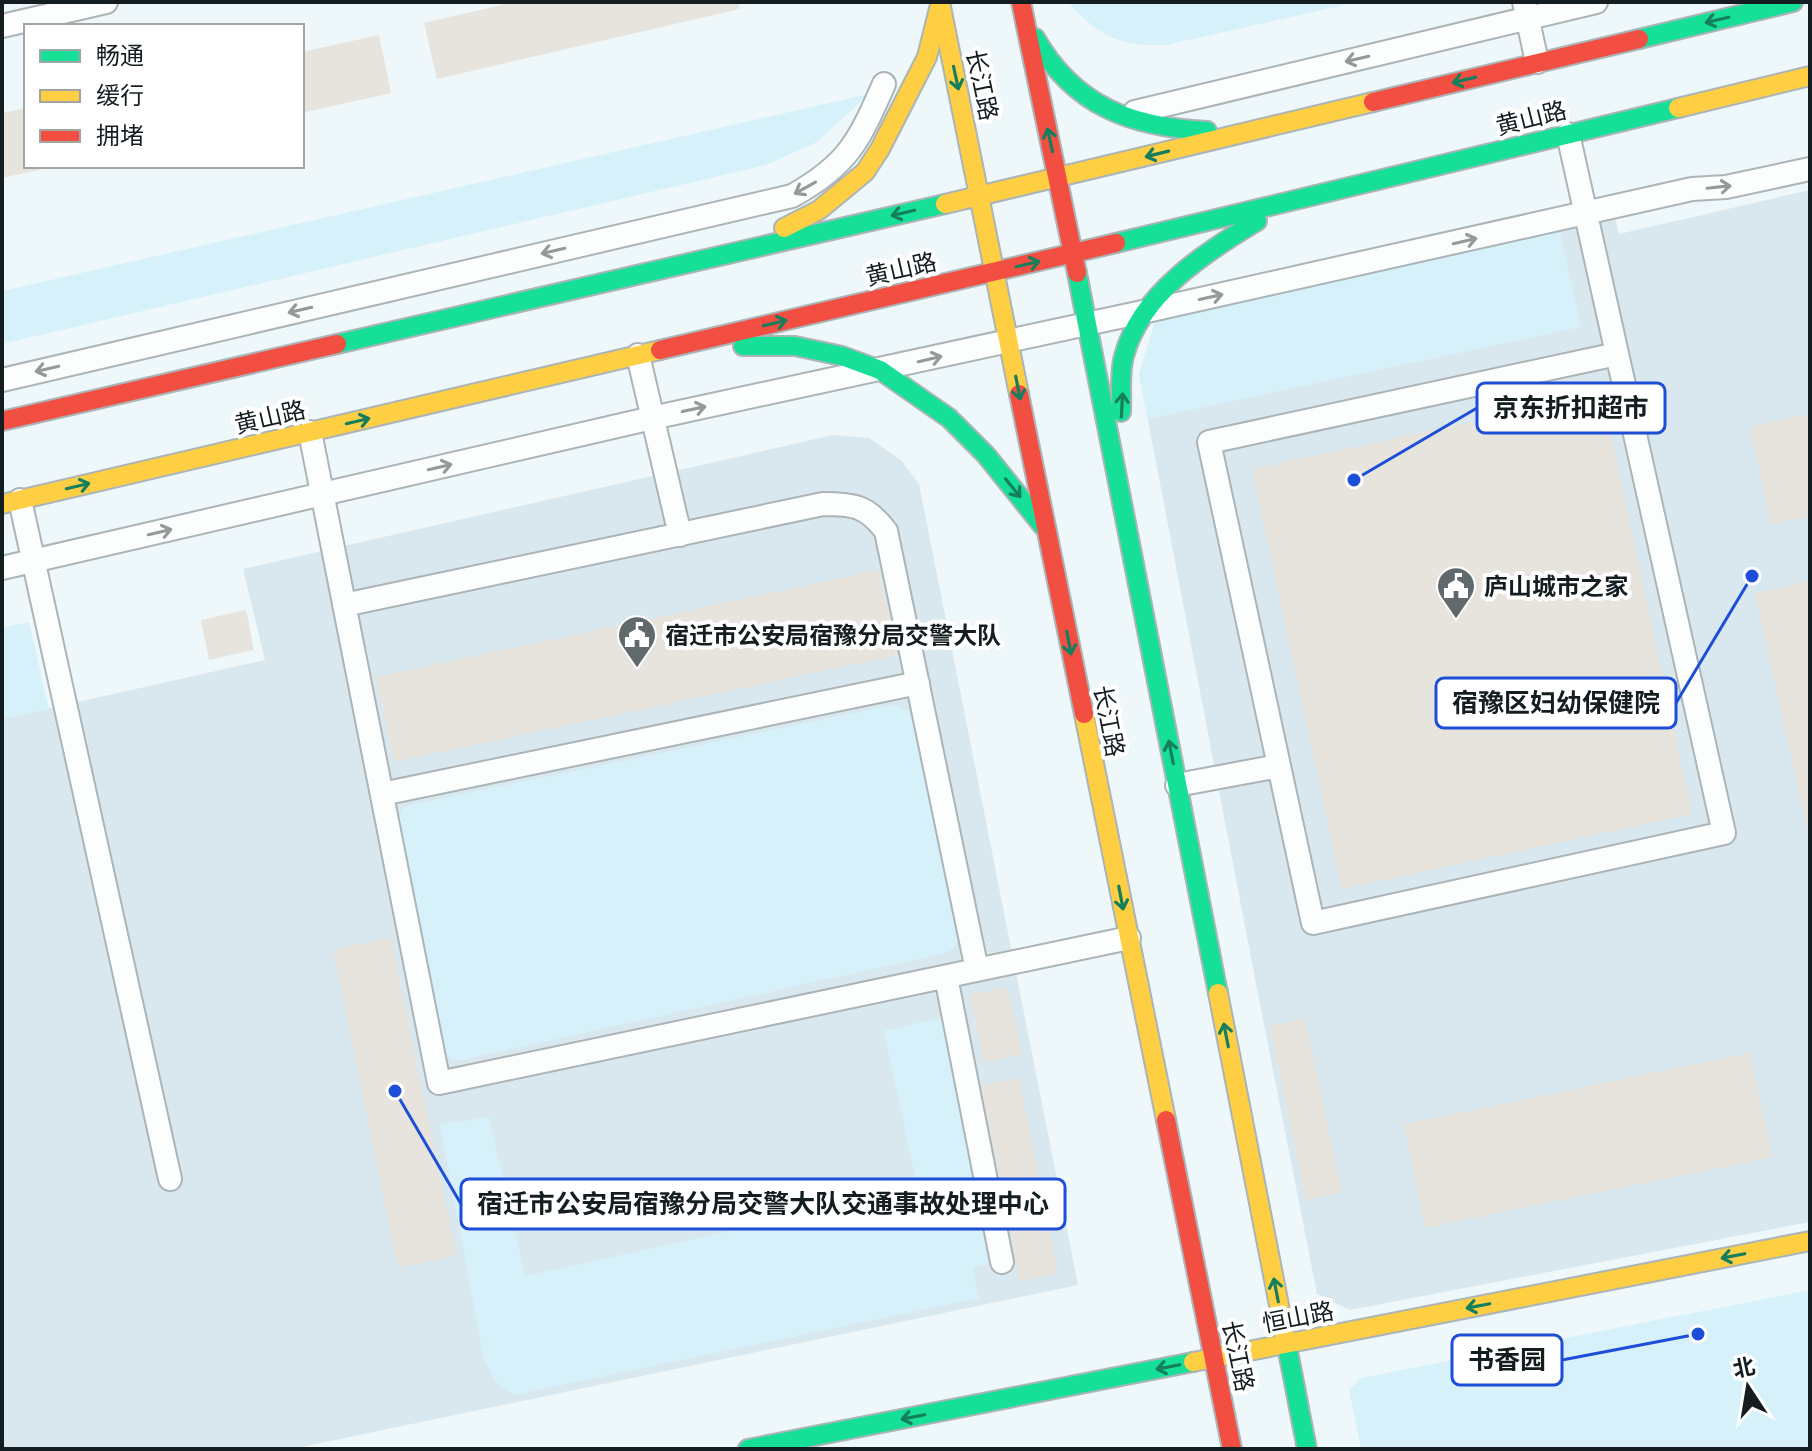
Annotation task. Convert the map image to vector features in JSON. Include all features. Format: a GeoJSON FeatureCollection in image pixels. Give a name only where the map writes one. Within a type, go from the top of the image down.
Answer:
{"type":"FeatureCollection","features":[{"type":"Feature","properties":{"kind":"street"},"geometry":{"type":"LineString","coordinates":[[738,251],[819,210],[865,172],[927,57],[940,2]]}},
{"type":"Feature","properties":{"kind":"street","name":"长江路"},"geometry":{"type":"LineString","coordinates":[[940,2],[1232,1449]]}},
{"type":"Feature","properties":{"kind":"street"},"geometry":{"type":"LineString","coordinates":[[2,421],[980,196],[1793,2]]}},
{"type":"Feature","properties":{"kind":"street"},"geometry":{"type":"LineString","coordinates":[[1022,6],[1045,59],[1064,81],[1096,104],[1137,122],[1179,131],[1253,130]]}},
{"type":"Feature","properties":{"kind":"street","name":"长江路"},"geometry":{"type":"LineString","coordinates":[[1022,6],[1307,1449]]}},
{"type":"Feature","properties":{"kind":"street","name":"黄山路"},"geometry":{"type":"LineString","coordinates":[[11,502],[994,272],[1810,76]]}},
{"type":"Feature","properties":{"kind":"street"},"geometry":{"type":"LineString","coordinates":[[1118,483],[1124,356],[1133,330],[1178,276],[1218,244],[1293,200]]}},
{"type":"Feature","properties":{"kind":"street"},"geometry":{"type":"LineString","coordinates":[[677,346],[795,346],[842,356],[880,370],[949,418],[986,455],[1046,530]]}},
{"type":"Feature","properties":{"kind":"street","name":"恒山路"},"geometry":{"type":"LineString","coordinates":[[748,1449],[1810,1241]]}},
{"type":"Feature","properties":{"kind":"lane"},"geometry":{"type":"LineString","coordinates":[[2,26],[106,2]]}},
{"type":"Feature","properties":{"kind":"lane"},"geometry":{"type":"LineString","coordinates":[[1121,115],[1526,10],[1596,2]]}},
{"type":"Feature","properties":{"kind":"lane"},"geometry":{"type":"LineString","coordinates":[[1526,10],[1537,62]]}},
{"type":"Feature","properties":{"kind":"lane"},"geometry":{"type":"LineString","coordinates":[[2,380],[792,196],[822,179],[844,158],[863,131],[884,84]]}},
{"type":"Feature","properties":{"kind":"lane"},"geometry":{"type":"LineString","coordinates":[[1568,134],[1724,833],[1313,923],[1209,442],[1617,354]]}},
{"type":"Feature","properties":{"kind":"lane"},"geometry":{"type":"LineString","coordinates":[[2,568],[652,418],[1692,189],[1726,187],[1810,169]]}},
{"type":"Feature","properties":{"kind":"lane"},"geometry":{"type":"LineString","coordinates":[[638,355],[680,535]]}},
{"type":"Feature","properties":{"kind":"lane"},"geometry":{"type":"LineString","coordinates":[[310,432],[439,1083],[1129,938]]}},
{"type":"Feature","properties":{"kind":"lane"},"geometry":{"type":"LineString","coordinates":[[11,502],[33,561],[170,1179]]}},
{"type":"Feature","properties":{"kind":"lane"},"geometry":{"type":"LineString","coordinates":[[344,605],[823,504],[860,507],[875,516],[886,531],[977,970]]}},
{"type":"Feature","properties":{"kind":"lane"},"geometry":{"type":"LineString","coordinates":[[382,794],[918,683]]}},
{"type":"Feature","properties":{"kind":"lane"},"geometry":{"type":"LineString","coordinates":[[1179,793],[1281,772]]}},
{"type":"Feature","properties":{"kind":"lane"},"geometry":{"type":"LineString","coordinates":[[946,977],[1002,1262]]}},
{"type":"Feature","properties":{"kind":"shaded area"},"geometry":{"type":"Polygon","coordinates":[[[1068,2],[1358,2],[1166,45],[1150,45],[1111,37],[1068,2]]]}},
{"type":"Feature","properties":{"kind":"shaded area"},"geometry":{"type":"Polygon","coordinates":[[[869,94],[817,142],[766,165],[2,344],[2,291],[869,94]]]}},
{"type":"Feature","properties":{"kind":"shaded area"},"geometry":{"type":"Polygon","coordinates":[[[1810,190],[1810,1222],[1350,1310],[1317,1294],[1259,999],[1139,374],[1156,319],[1614,215],[1619,234],[1810,190]]]}},
{"type":"Feature","properties":{"kind":"shaded area"},"geometry":{"type":"Polygon","coordinates":[[[1559,228],[1581,327],[1148,419],[1139,374],[1156,319],[1559,228]]]}},
{"type":"Feature","properties":{"kind":"shaded area"},"geometry":{"type":"Polygon","coordinates":[[[833,435],[869,438],[901,460],[919,484],[1078,1285],[292,1449],[2,1449],[2,719],[265,660],[243,569],[833,435]]]}},
{"type":"Feature","properties":{"kind":"shaded area"},"geometry":{"type":"Polygon","coordinates":[[[29,622],[49,709],[2,719],[2,628],[29,622]]]}},
{"type":"Feature","properties":{"kind":"shaded area"},"geometry":{"type":"Polygon","coordinates":[[[893,705],[908,711],[913,723],[958,939],[954,948],[946,953],[461,1060],[446,1054],[441,1044],[397,825],[402,809],[893,705]]]}},
{"type":"Feature","properties":{"kind":"shaded area"},"geometry":{"type":"Polygon","coordinates":[[[942,1017],[989,1264],[973,1268],[979,1298],[514,1395],[498,1385],[484,1360],[440,1124],[489,1117],[525,1276],[918,1190],[884,1031],[942,1017]]]}},
{"type":"Feature","properties":{"kind":"shaded area"},"geometry":{"type":"Polygon","coordinates":[[[1810,1290],[1810,1449],[1361,1449],[1349,1390],[1361,1378],[1810,1290]]]}},
{"type":"Feature","properties":{"kind":"building"},"geometry":{"type":"Polygon","coordinates":[[[514,2],[738,2],[740,9],[437,79],[424,23],[514,2]]]}},
{"type":"Feature","properties":{"kind":"building"},"geometry":{"type":"Polygon","coordinates":[[[379,35],[391,93],[304,113],[304,52],[379,35]]]}},
{"type":"Feature","properties":{"kind":"building"},"geometry":{"type":"Polygon","coordinates":[[[24,108],[24,168],[47,168],[2,178],[2,113],[24,108]]]}},
{"type":"Feature","properties":{"kind":"building"},"geometry":{"type":"Polygon","coordinates":[[[1602,394],[1692,814],[1342,889],[1252,469],[1602,394]]]}},
{"type":"Feature","properties":{"kind":"building"},"geometry":{"type":"Polygon","coordinates":[[[1810,414],[1810,516],[1771,524],[1750,427],[1810,414]]]}},
{"type":"Feature","properties":{"kind":"building"},"geometry":{"type":"Polygon","coordinates":[[[879,570],[898,655],[394,762],[376,677],[879,570]]]}},
{"type":"Feature","properties":{"kind":"building"},"geometry":{"type":"Polygon","coordinates":[[[1810,581],[1810,838],[1809,838],[1755,593],[1810,581]]]}},
{"type":"Feature","properties":{"kind":"building"},"geometry":{"type":"Polygon","coordinates":[[[246,610],[254,650],[209,660],[201,620],[246,610]]]}},
{"type":"Feature","properties":{"kind":"building"},"geometry":{"type":"Polygon","coordinates":[[[391,938],[456,1256],[398,1268],[333,949],[391,938]]]}},
{"type":"Feature","properties":{"kind":"building"},"geometry":{"type":"Polygon","coordinates":[[[1007,987],[1022,1054],[984,1062],[970,995],[1007,987]]]}},
{"type":"Feature","properties":{"kind":"building"},"geometry":{"type":"Polygon","coordinates":[[[1305,1019],[1342,1193],[1306,1200],[1270,1026],[1305,1019]]]}},
{"type":"Feature","properties":{"kind":"building"},"geometry":{"type":"Polygon","coordinates":[[[1750,1053],[1772,1157],[1425,1228],[1404,1124],[1750,1053]]]}},
{"type":"Feature","properties":{"kind":"building"},"geometry":{"type":"Polygon","coordinates":[[[1019,1078],[1058,1274],[1020,1281],[981,1085],[1019,1078]]]}},
{"type":"Feature","properties":{"kind":"traffic: fast"},"geometry":{"type":"LineString","coordinates":[[1639,39],[1793,2]]}},
{"type":"Feature","properties":{"kind":"traffic: fast"},"geometry":{"type":"LineString","coordinates":[[1035,38],[1068,81],[1107,108],[1154,124],[1207,131]]}},
{"type":"Feature","properties":{"kind":"traffic: fast"},"geometry":{"type":"LineString","coordinates":[[1116,243],[1678,108]]}},
{"type":"Feature","properties":{"kind":"traffic: fast"},"geometry":{"type":"LineString","coordinates":[[337,344],[945,204]]}},
{"type":"Feature","properties":{"kind":"traffic: fast"},"geometry":{"type":"LineString","coordinates":[[1121,412],[1124,356],[1132,333],[1145,313],[1177,277],[1257,221]]}},
{"type":"Feature","properties":{"kind":"traffic: fast"},"geometry":{"type":"LineString","coordinates":[[1077,273],[1218,993]]}},
{"type":"Feature","properties":{"kind":"traffic: fast"},"geometry":{"type":"LineString","coordinates":[[743,346],[795,346],[842,356],[880,370],[949,418],[986,455],[1043,526]]}},
{"type":"Feature","properties":{"kind":"traffic: fast"},"geometry":{"type":"LineString","coordinates":[[1286,1341],[1307,1449]]}},
{"type":"Feature","properties":{"kind":"traffic: fast"},"geometry":{"type":"LineString","coordinates":[[748,1449],[1193,1362]]}},
{"type":"Feature","properties":{"kind":"traffic: slow"},"geometry":{"type":"LineString","coordinates":[[940,2],[1019,394]]}},
{"type":"Feature","properties":{"kind":"traffic: slow"},"geometry":{"type":"LineString","coordinates":[[784,228],[819,210],[865,172],[927,57],[939,9]]}},
{"type":"Feature","properties":{"kind":"traffic: slow"},"geometry":{"type":"LineString","coordinates":[[1678,108],[1810,76]]}},
{"type":"Feature","properties":{"kind":"traffic: slow"},"geometry":{"type":"LineString","coordinates":[[945,204],[1373,102]]}},
{"type":"Feature","properties":{"kind":"traffic: slow"},"geometry":{"type":"LineString","coordinates":[[2,504],[660,350]]}},
{"type":"Feature","properties":{"kind":"traffic: slow"},"geometry":{"type":"LineString","coordinates":[[1084,714],[1166,1120]]}},
{"type":"Feature","properties":{"kind":"traffic: slow"},"geometry":{"type":"LineString","coordinates":[[1218,993],[1286,1341]]}},
{"type":"Feature","properties":{"kind":"traffic: slow"},"geometry":{"type":"LineString","coordinates":[[1193,1362],[1810,1241]]}},
{"type":"Feature","properties":{"kind":"traffic: jam"},"geometry":{"type":"LineString","coordinates":[[1021,2],[1077,273]]}},
{"type":"Feature","properties":{"kind":"traffic: jam"},"geometry":{"type":"LineString","coordinates":[[1373,102],[1639,39]]}},
{"type":"Feature","properties":{"kind":"traffic: jam"},"geometry":{"type":"LineString","coordinates":[[660,350],[1116,243]]}},
{"type":"Feature","properties":{"kind":"traffic: jam"},"geometry":{"type":"LineString","coordinates":[[2,421],[337,344]]}},
{"type":"Feature","properties":{"kind":"traffic: jam"},"geometry":{"type":"LineString","coordinates":[[1019,394],[1084,714]]}},
{"type":"Feature","properties":{"kind":"traffic: jam"},"geometry":{"type":"LineString","coordinates":[[1166,1120],[1232,1449]]}},
{"type":"Feature","properties":{"kind":"place","name":"京东折扣超市"},"geometry":{"type":"Point","coordinates":[1354,480]}},
{"type":"Feature","properties":{"kind":"place","name":"宿豫区妇幼保健院"},"geometry":{"type":"Point","coordinates":[1752,576]}},
{"type":"Feature","properties":{"kind":"place","name":"庐山城市之家"},"geometry":{"type":"Point","coordinates":[1456,620]}},
{"type":"Feature","properties":{"kind":"place","name":"宿迁市公安局宿豫分局交警大队"},"geometry":{"type":"Point","coordinates":[637,669]}},
{"type":"Feature","properties":{"kind":"place","name":"宿迁市公安局宿豫分局交警大队交通事故处理中心"},"geometry":{"type":"Point","coordinates":[395,1091]}},
{"type":"Feature","properties":{"kind":"place","name":"书香园"},"geometry":{"type":"Point","coordinates":[1698,1334]}}]}
